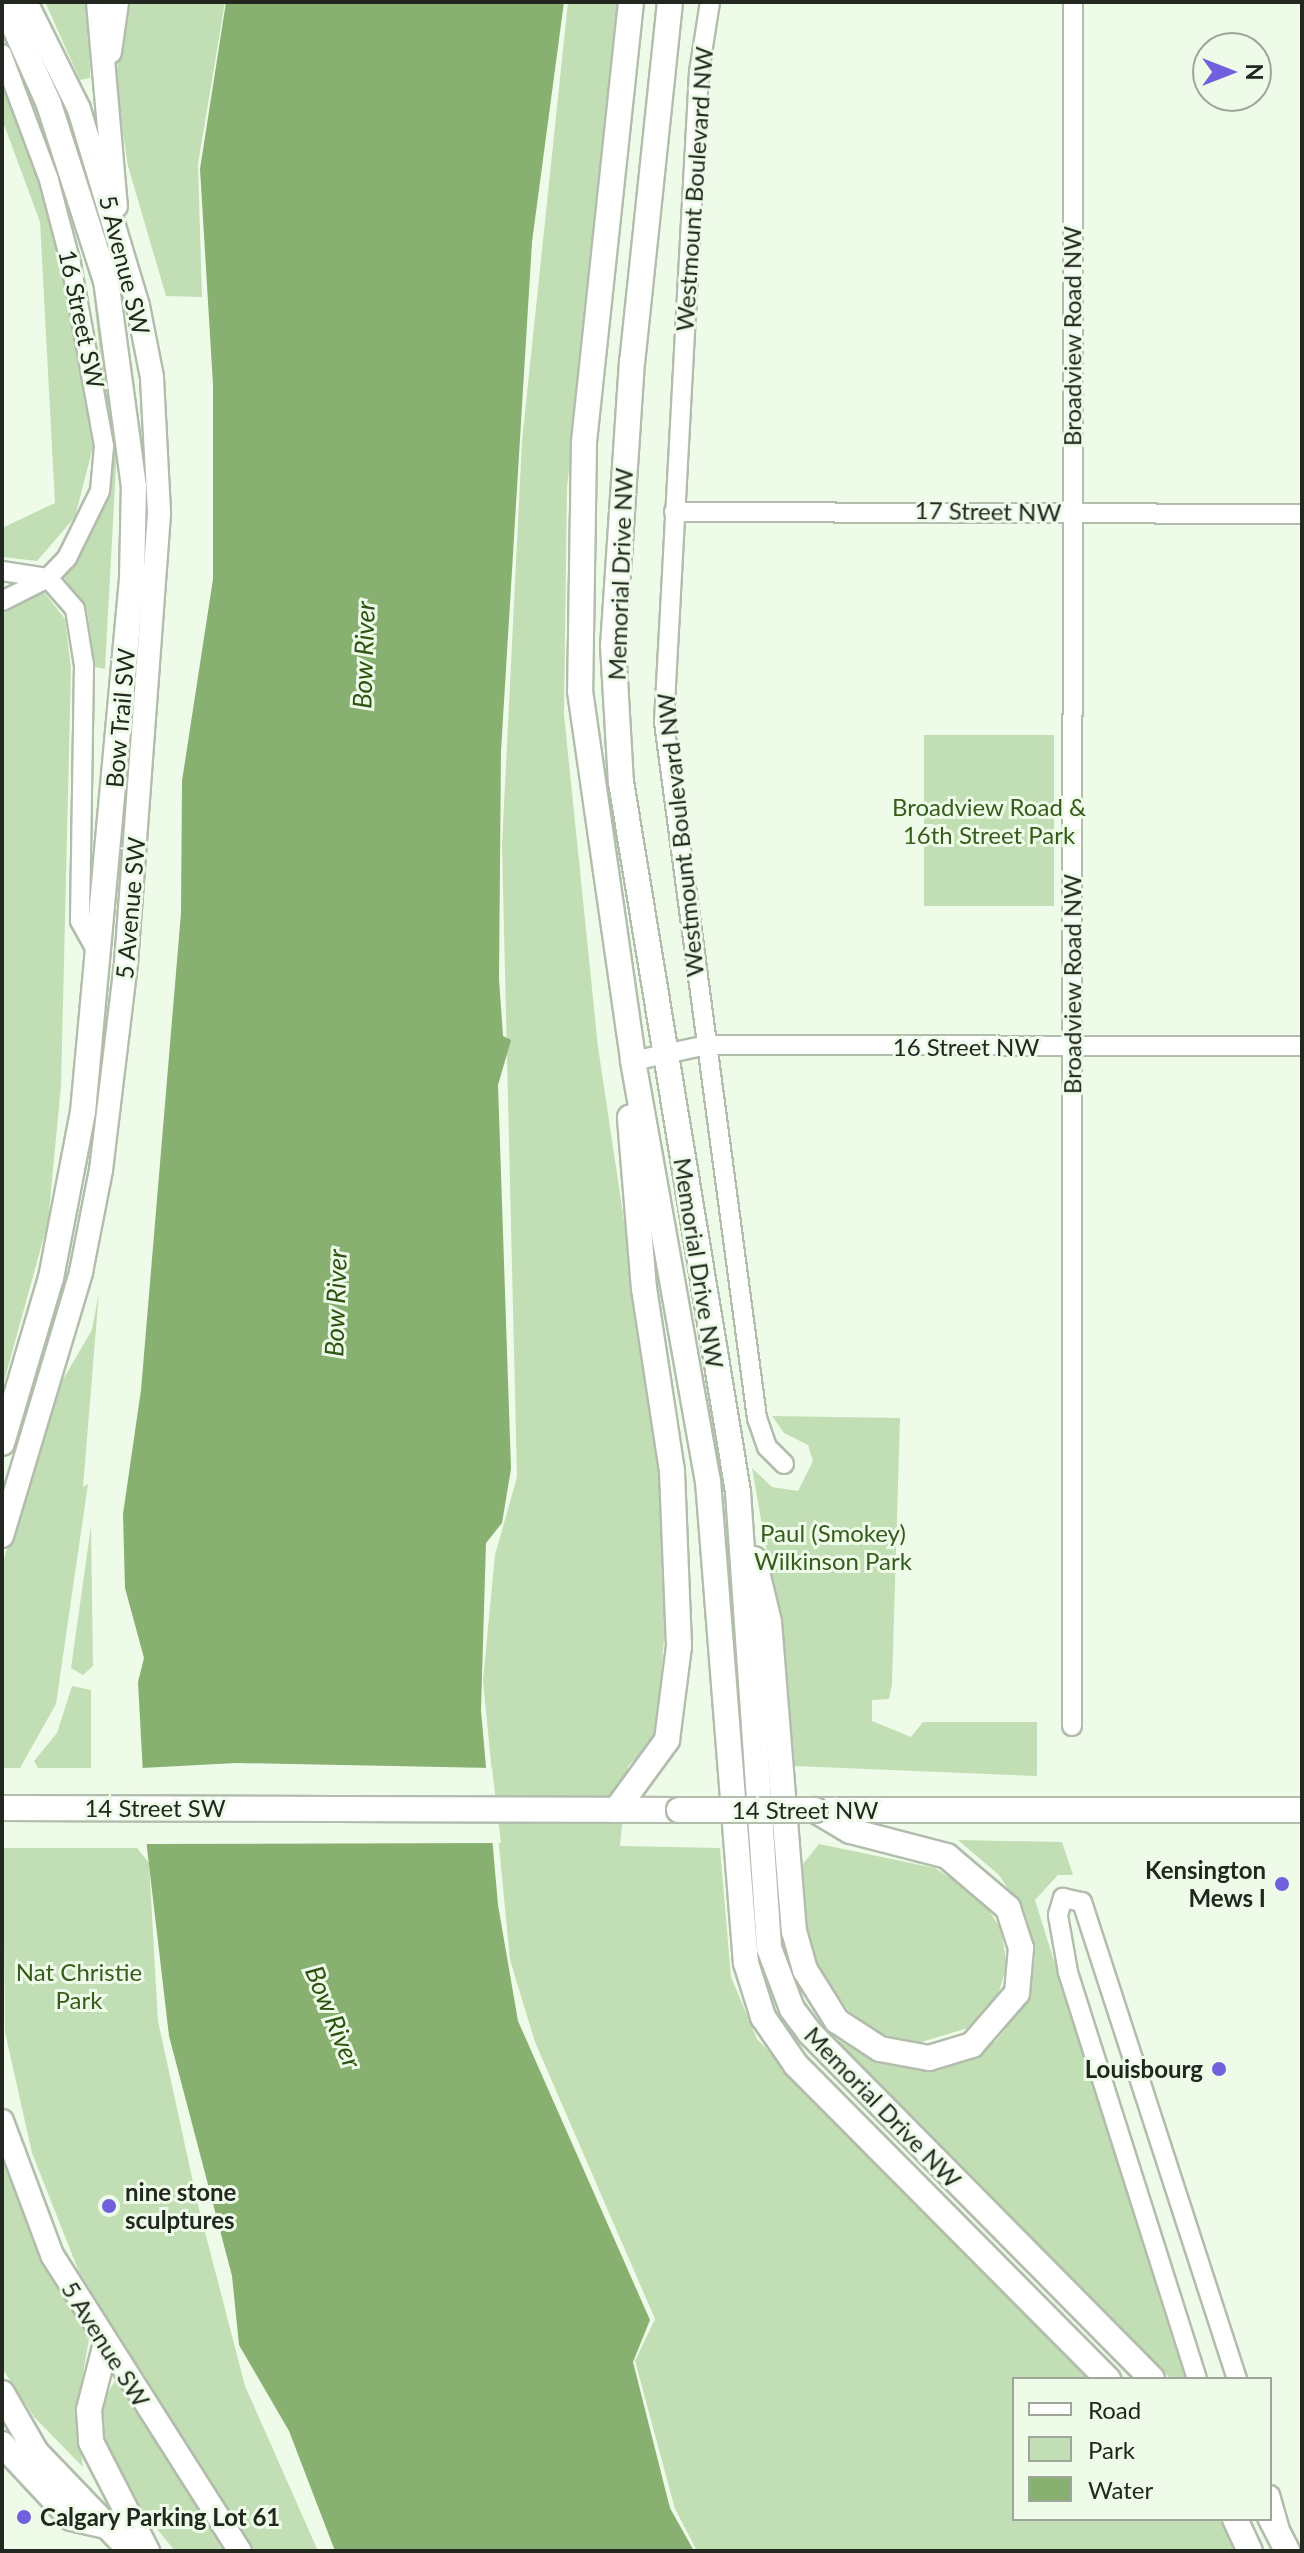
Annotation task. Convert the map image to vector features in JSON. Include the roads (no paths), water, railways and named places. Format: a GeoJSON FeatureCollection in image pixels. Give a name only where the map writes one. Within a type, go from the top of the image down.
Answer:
{"type":"FeatureCollection","features":[{"type":"Feature","properties":{"kind":"main road","name":"Bow Trail SW"},"geometry":{"type":"LineString","coordinates":[[2,1443],[66,1212],[101,960],[132,579],[128,405],[106,281],[76,178],[3,2]]}},
{"type":"Feature","properties":{"kind":"main road","name":"Memorial Drive NW"},"geometry":{"type":"LineString","coordinates":[[631,2],[584,444],[579,613],[587,765],[637,1088],[708,1481],[737,1889],[753,1992],[796,2065],[1106,2377]]}},
{"type":"Feature","properties":{"kind":"main road","name":"Memorial Drive NW"},"geometry":{"type":"LineString","coordinates":[[670,2],[632,361],[613,645],[621,782],[738,1492],[769,1948],[792,2009],[856,2084],[1150,2377]]}},
{"type":"Feature","properties":{"kind":"main road"},"geometry":{"type":"LineString","coordinates":[[616,1810],[667,1740],[679,1646],[672,1471],[629,1124],[637,1088]]}},
{"type":"Feature","properties":{"kind":"main road"},"geometry":{"type":"LineString","coordinates":[[738,1492],[769,1622],[794,1931],[805,1970],[837,2021],[880,2049],[929,2058],[972,2045],[1017,1993],[1021,1948],[1008,1908],[947,1856],[850,1831],[815,1810]]}},
{"type":"Feature","properties":{"kind":"main road","name":"14 Street SW"},"geometry":{"type":"LineString","coordinates":[[2,1808],[307,1809]]}},
{"type":"Feature","properties":{"kind":"main road","name":"14 Street NW"},"geometry":{"type":"LineString","coordinates":[[307,1809],[1302,1810]]}},
{"type":"Feature","properties":{"kind":"main road"},"geometry":{"type":"LineString","coordinates":[[105,2347],[89,2410],[91,2442],[147,2551]]}},
{"type":"Feature","properties":{"kind":"main road"},"geometry":{"type":"LineString","coordinates":[[2,2393],[36,2452]]}},
{"type":"Feature","properties":{"kind":"main road"},"geometry":{"type":"LineString","coordinates":[[2,2423],[36,2452],[131,2551]]}},
{"type":"Feature","properties":{"kind":"main road"},"geometry":{"type":"LineString","coordinates":[[2,2444],[71,2518],[105,2526]]}},
{"type":"Feature","properties":{"kind":"main road"},"geometry":{"type":"LineString","coordinates":[[1237,2521],[1250,2551]]}},
{"type":"Feature","properties":{"kind":"street","name":"5 Avenue SW"},"geometry":{"type":"LineString","coordinates":[[2,1536],[94,1217],[126,963],[157,565],[158,443],[152,377],[115,223],[79,109],[26,2]]}},
{"type":"Feature","properties":{"kind":"street"},"geometry":{"type":"LineString","coordinates":[[98,2],[118,183],[115,223]]}},
{"type":"Feature","properties":{"kind":"street"},"geometry":{"type":"LineString","coordinates":[[107,81],[117,2]]}},
{"type":"Feature","properties":{"kind":"street","name":"Westmount Boulevard NW"},"geometry":{"type":"LineString","coordinates":[[710,2],[699,72],[664,722],[757,1418],[767,1447],[784,1464]]}},
{"type":"Feature","properties":{"kind":"street","name":"Broadview Road NW"},"geometry":{"type":"LineString","coordinates":[[1072,1726],[1073,2]]}},
{"type":"Feature","properties":{"kind":"street","name":"16 Street SW"},"geometry":{"type":"LineString","coordinates":[[2,54],[57,208],[84,316],[104,446],[88,524],[48,578],[2,601]]}},
{"type":"Feature","properties":{"kind":"street","name":"17 Street NW"},"geometry":{"type":"LineString","coordinates":[[674,512],[1302,514]]}},
{"type":"Feature","properties":{"kind":"street"},"geometry":{"type":"LineString","coordinates":[[2,571],[48,578],[75,609],[84,665],[80,921],[101,960]]}},
{"type":"Feature","properties":{"kind":"street","name":"16 Street NW"},"geometry":{"type":"LineString","coordinates":[[633,1061],[707,1045],[1302,1046]]}},
{"type":"Feature","properties":{"kind":"street"},"geometry":{"type":"LineString","coordinates":[[1196,2377],[1068,1972],[1058,1915],[1063,1898],[1082,1902],[1236,2377]]}},
{"type":"Feature","properties":{"kind":"street","name":"5 Avenue SW"},"geometry":{"type":"LineString","coordinates":[[2,2121],[52,2255],[105,2347],[240,2551]]}},
{"type":"Feature","properties":{"kind":"street"},"geometry":{"type":"LineString","coordinates":[[1272,2504],[1279,2534]]}},
{"type":"Feature","properties":{"kind":"water","name":"Bow River"},"geometry":{"type":"Polygon","coordinates":[[[226,2],[564,2],[532,242],[501,751],[499,979],[503,1036],[511,1040],[498,1085],[511,1469],[502,1523],[486,1543],[481,1710],[498,1905],[518,2021],[650,2320],[633,2362],[670,2508],[694,2551],[335,2551],[289,2431],[239,2345],[232,2276],[169,2036],[147,1848],[138,1682],[144,1658],[125,1588],[123,1514],[141,1390],[181,913],[182,781],[213,579],[213,385],[200,169],[226,2]]]}},
{"type":"Feature","properties":{"kind":"place","name":"Kensington Mews I"},"geometry":{"type":"Point","coordinates":[1282,1884]}},
{"type":"Feature","properties":{"kind":"place","name":"Louisbourg"},"geometry":{"type":"Point","coordinates":[1219,2069]}},
{"type":"Feature","properties":{"kind":"place","name":"nine stone sculptures"},"geometry":{"type":"Point","coordinates":[109,2206]}},
{"type":"Feature","properties":{"kind":"place","name":"Calgary Parking Lot 61"},"geometry":{"type":"Point","coordinates":[24,2517]}},
{"type":"Feature","properties":{"kind":"park label","name":"Broadview Road & 16th Street Park"},"geometry":{"type":"Point","coordinates":[989,821]}},
{"type":"Feature","properties":{"kind":"park label","name":"Paul (Smokey) Wilkinson Park"},"geometry":{"type":"Point","coordinates":[833,1547]}},
{"type":"Feature","properties":{"kind":"park label","name":"Nat Christie Park"},"geometry":{"type":"Point","coordinates":[79,1986]}}]}
